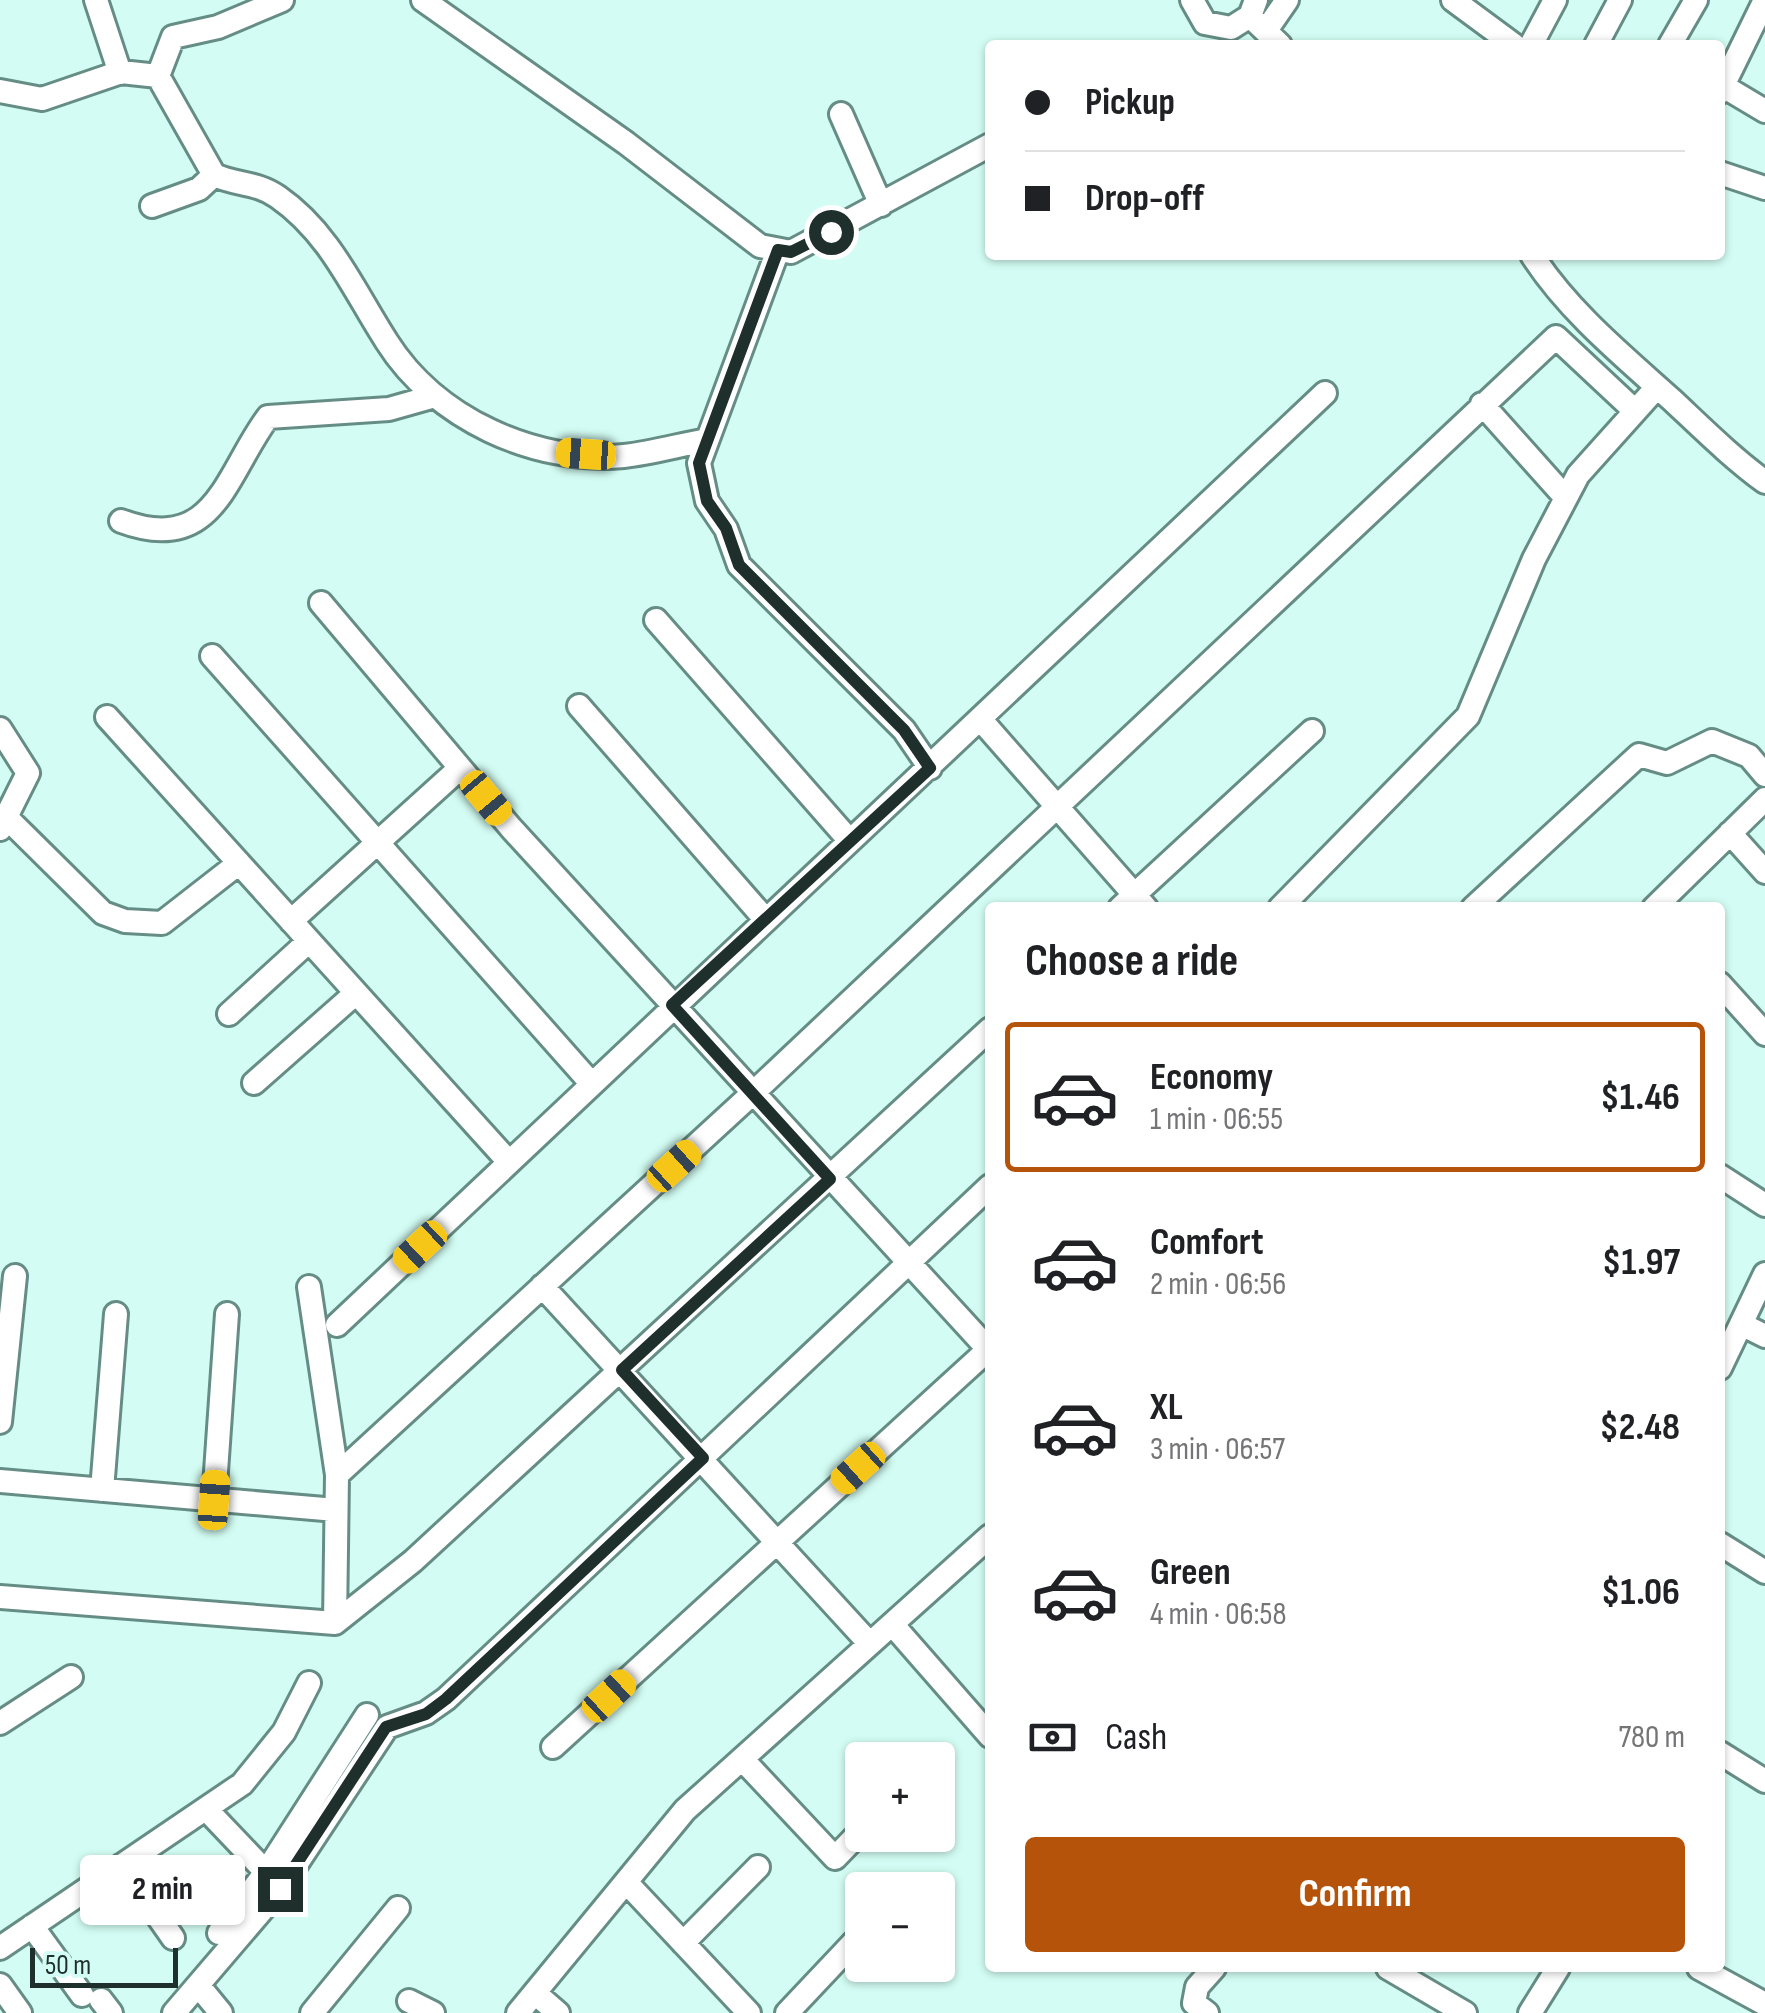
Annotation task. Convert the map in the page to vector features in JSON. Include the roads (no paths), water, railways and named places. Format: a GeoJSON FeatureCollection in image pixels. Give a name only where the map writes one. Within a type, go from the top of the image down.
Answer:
{"type":"FeatureCollection","features":[{"type":"Feature","properties":{"kind":"street"},"geometry":{"type":"LineString","coordinates":[[96,0],[120,73]]}},
{"type":"Feature","properties":{"kind":"street"},"geometry":{"type":"LineString","coordinates":[[158,76],[173,37],[218,28],[282,0]]}},
{"type":"Feature","properties":{"kind":"street"},"geometry":{"type":"LineString","coordinates":[[423,0],[626,144],[760,246],[791,252],[985,148]]}},
{"type":"Feature","properties":{"kind":"street"},"geometry":{"type":"LineString","coordinates":[[1192,0],[1210,37],[1263,22],[1288,0]]}},
{"type":"Feature","properties":{"kind":"street"},"geometry":{"type":"LineString","coordinates":[[1453,0],[1507,40]]}},
{"type":"Feature","properties":{"kind":"street"},"geometry":{"type":"LineString","coordinates":[[1535,40],[1556,0]]}},
{"type":"Feature","properties":{"kind":"street"},"geometry":{"type":"LineString","coordinates":[[1599,40],[1620,0]]}},
{"type":"Feature","properties":{"kind":"street"},"geometry":{"type":"LineString","coordinates":[[1673,40],[1696,0]]}},
{"type":"Feature","properties":{"kind":"street"},"geometry":{"type":"LineString","coordinates":[[1725,83],[1765,0]]}},
{"type":"Feature","properties":{"kind":"street"},"geometry":{"type":"LineString","coordinates":[[0,91],[42,100],[120,73],[158,76]]}},
{"type":"Feature","properties":{"kind":"street"},"geometry":{"type":"LineString","coordinates":[[158,76],[214,175]]}},
{"type":"Feature","properties":{"kind":"street"},"geometry":{"type":"LineString","coordinates":[[1725,91],[1765,111]]}},
{"type":"Feature","properties":{"kind":"street"},"geometry":{"type":"LineString","coordinates":[[841,114],[881,205]]}},
{"type":"Feature","properties":{"kind":"street"},"geometry":{"type":"LineString","coordinates":[[152,206],[200,189],[214,175]]}},
{"type":"Feature","properties":{"kind":"street"},"geometry":{"type":"LineString","coordinates":[[214,175],[254,182],[307,220],[356,288],[400,362],[435,396],[473,424],[552,452],[620,456],[706,440]]}},
{"type":"Feature","properties":{"kind":"street"},"geometry":{"type":"LineString","coordinates":[[1725,175],[1765,188]]}},
{"type":"Feature","properties":{"kind":"street"},"geometry":{"type":"LineString","coordinates":[[778,250],[699,463],[707,501],[726,528],[739,565],[904,730],[930,768]]}},
{"type":"Feature","properties":{"kind":"street"},"geometry":{"type":"LineString","coordinates":[[1535,260],[1550,282],[1721,449],[1765,482]]}},
{"type":"Feature","properties":{"kind":"street"},"geometry":{"type":"LineString","coordinates":[[336,1475],[753,1093],[1556,337],[1636,411]]}},
{"type":"Feature","properties":{"kind":"street"},"geometry":{"type":"LineString","coordinates":[[1286,902],[1468,716],[1534,560],[1578,475],[1657,387]]}},
{"type":"Feature","properties":{"kind":"street"},"geometry":{"type":"LineString","coordinates":[[337,1325],[1325,393]]}},
{"type":"Feature","properties":{"kind":"street"},"geometry":{"type":"LineString","coordinates":[[120,521],[143,529],[172,529],[212,508],[268,417],[389,409],[435,396]]}},
{"type":"Feature","properties":{"kind":"street"},"geometry":{"type":"LineString","coordinates":[[1482,404],[1566,498]]}},
{"type":"Feature","properties":{"kind":"street"},"geometry":{"type":"LineString","coordinates":[[321,603],[460,768],[672,1005],[985,1345]]}},
{"type":"Feature","properties":{"kind":"street"},"geometry":{"type":"LineString","coordinates":[[656,620],[850,841]]}},
{"type":"Feature","properties":{"kind":"street"},"geometry":{"type":"LineString","coordinates":[[212,656],[591,1082]]}},
{"type":"Feature","properties":{"kind":"street"},"geometry":{"type":"LineString","coordinates":[[579,706],[765,919]]}},
{"type":"Feature","properties":{"kind":"street"},"geometry":{"type":"LineString","coordinates":[[107,718],[509,1162]]}},
{"type":"Feature","properties":{"kind":"street"},"geometry":{"type":"LineString","coordinates":[[981,720],[1132,902]]}},
{"type":"Feature","properties":{"kind":"street"},"geometry":{"type":"LineString","coordinates":[[0,729],[28,774],[4,824],[103,913],[125,921],[162,923],[239,863]]}},
{"type":"Feature","properties":{"kind":"street"},"geometry":{"type":"LineString","coordinates":[[1134,902],[1312,732]]}},
{"type":"Feature","properties":{"kind":"street"},"geometry":{"type":"LineString","coordinates":[[1488,902],[1639,754],[1667,763],[1712,742],[1749,756],[1765,775]]}},
{"type":"Feature","properties":{"kind":"street"},"geometry":{"type":"LineString","coordinates":[[292,921],[460,768]]}},
{"type":"Feature","properties":{"kind":"street"},"geometry":{"type":"LineString","coordinates":[[1660,902],[1765,799]]}},
{"type":"Feature","properties":{"kind":"street"},"geometry":{"type":"LineString","coordinates":[[1730,833],[1765,872]]}},
{"type":"Feature","properties":{"kind":"street"},"geometry":{"type":"LineString","coordinates":[[229,1014],[309,940]]}},
{"type":"Feature","properties":{"kind":"street"},"geometry":{"type":"LineString","coordinates":[[1725,990],[1765,1034]]}},
{"type":"Feature","properties":{"kind":"street"},"geometry":{"type":"LineString","coordinates":[[254,1083],[356,993]]}},
{"type":"Feature","properties":{"kind":"street"},"geometry":{"type":"LineString","coordinates":[[0,1597],[335,1622],[413,1561],[985,1034]]}},
{"type":"Feature","properties":{"kind":"street"},"geometry":{"type":"LineString","coordinates":[[1725,1179],[1765,1206]]}},
{"type":"Feature","properties":{"kind":"street"},"geometry":{"type":"LineString","coordinates":[[174,2013],[280,1889],[386,1727],[426,1714],[446,1699],[985,1191]]}},
{"type":"Feature","properties":{"kind":"street"},"geometry":{"type":"LineString","coordinates":[[1725,1358],[1765,1274]]}},
{"type":"Feature","properties":{"kind":"street"},"geometry":{"type":"LineString","coordinates":[[0,1422],[15,1276]]}},
{"type":"Feature","properties":{"kind":"street"},"geometry":{"type":"LineString","coordinates":[[542,1286],[779,1540],[870,1644]]}},
{"type":"Feature","properties":{"kind":"street"},"geometry":{"type":"LineString","coordinates":[[310,1287],[336,1475],[335,1622]]}},
{"type":"Feature","properties":{"kind":"street"},"geometry":{"type":"LineString","coordinates":[[102,1490],[116,1314]]}},
{"type":"Feature","properties":{"kind":"street"},"geometry":{"type":"LineString","coordinates":[[214,1500],[227,1314]]}},
{"type":"Feature","properties":{"kind":"street"},"geometry":{"type":"LineString","coordinates":[[1742,1324],[1765,1336]]}},
{"type":"Feature","properties":{"kind":"street"},"geometry":{"type":"LineString","coordinates":[[552,1747],[985,1353]]}},
{"type":"Feature","properties":{"kind":"street"},"geometry":{"type":"LineString","coordinates":[[0,1481],[336,1510]]}},
{"type":"Feature","properties":{"kind":"street"},"geometry":{"type":"LineString","coordinates":[[518,2013],[685,1810],[985,1540]]}},
{"type":"Feature","properties":{"kind":"street"},"geometry":{"type":"LineString","coordinates":[[1725,1547],[1765,1572]]}},
{"type":"Feature","properties":{"kind":"street"},"geometry":{"type":"LineString","coordinates":[[892,1624],[985,1730]]}},
{"type":"Feature","properties":{"kind":"street"},"geometry":{"type":"LineString","coordinates":[[0,1723],[71,1677]]}},
{"type":"Feature","properties":{"kind":"street"},"geometry":{"type":"LineString","coordinates":[[0,1948],[242,1784],[284,1732],[308,1683]]}},
{"type":"Feature","properties":{"kind":"street"},"geometry":{"type":"LineString","coordinates":[[219,1933],[266,1872],[368,1715]]}},
{"type":"Feature","properties":{"kind":"street"},"geometry":{"type":"LineString","coordinates":[[1725,1756],[1765,1781]]}},
{"type":"Feature","properties":{"kind":"street"},"geometry":{"type":"LineString","coordinates":[[742,1758],[835,1858],[845,1848]]}},
{"type":"Feature","properties":{"kind":"street"},"geometry":{"type":"LineString","coordinates":[[206,1809],[266,1872]]}},
{"type":"Feature","properties":{"kind":"street"},"geometry":{"type":"LineString","coordinates":[[122,1865],[173,1938]]}},
{"type":"Feature","properties":{"kind":"street"},"geometry":{"type":"LineString","coordinates":[[683,1943],[758,1868]]}},
{"type":"Feature","properties":{"kind":"street"},"geometry":{"type":"LineString","coordinates":[[626,1882],[749,2013]]}},
{"type":"Feature","properties":{"kind":"street"},"geometry":{"type":"LineString","coordinates":[[312,2013],[398,1908]]}},
{"type":"Feature","properties":{"kind":"street"},"geometry":{"type":"LineString","coordinates":[[32,1926],[98,2003]]}},
{"type":"Feature","properties":{"kind":"street"},"geometry":{"type":"LineString","coordinates":[[787,2013],[845,1952]]}},
{"type":"Feature","properties":{"kind":"street"},"geometry":{"type":"LineString","coordinates":[[1200,2011],[1195,1994],[1201,1972]]}},
{"type":"Feature","properties":{"kind":"street"},"geometry":{"type":"LineString","coordinates":[[1395,1972],[1465,2013]]}},
{"type":"Feature","properties":{"kind":"street"},"geometry":{"type":"LineString","coordinates":[[1530,2013],[1556,1972]]}},
{"type":"Feature","properties":{"kind":"street"},"geometry":{"type":"LineString","coordinates":[[1706,1972],[1765,2004]]}},
{"type":"Feature","properties":{"kind":"street"},"geometry":{"type":"LineString","coordinates":[[0,1985],[20,2013]]}},
{"type":"Feature","properties":{"kind":"street"},"geometry":{"type":"LineString","coordinates":[[198,1985],[221,2013]]}},
{"type":"Feature","properties":{"kind":"street"},"geometry":{"type":"LineString","coordinates":[[535,1993],[558,2013]]}},
{"type":"Feature","properties":{"kind":"street"},"geometry":{"type":"LineString","coordinates":[[409,2001],[433,2013]]}}]}
